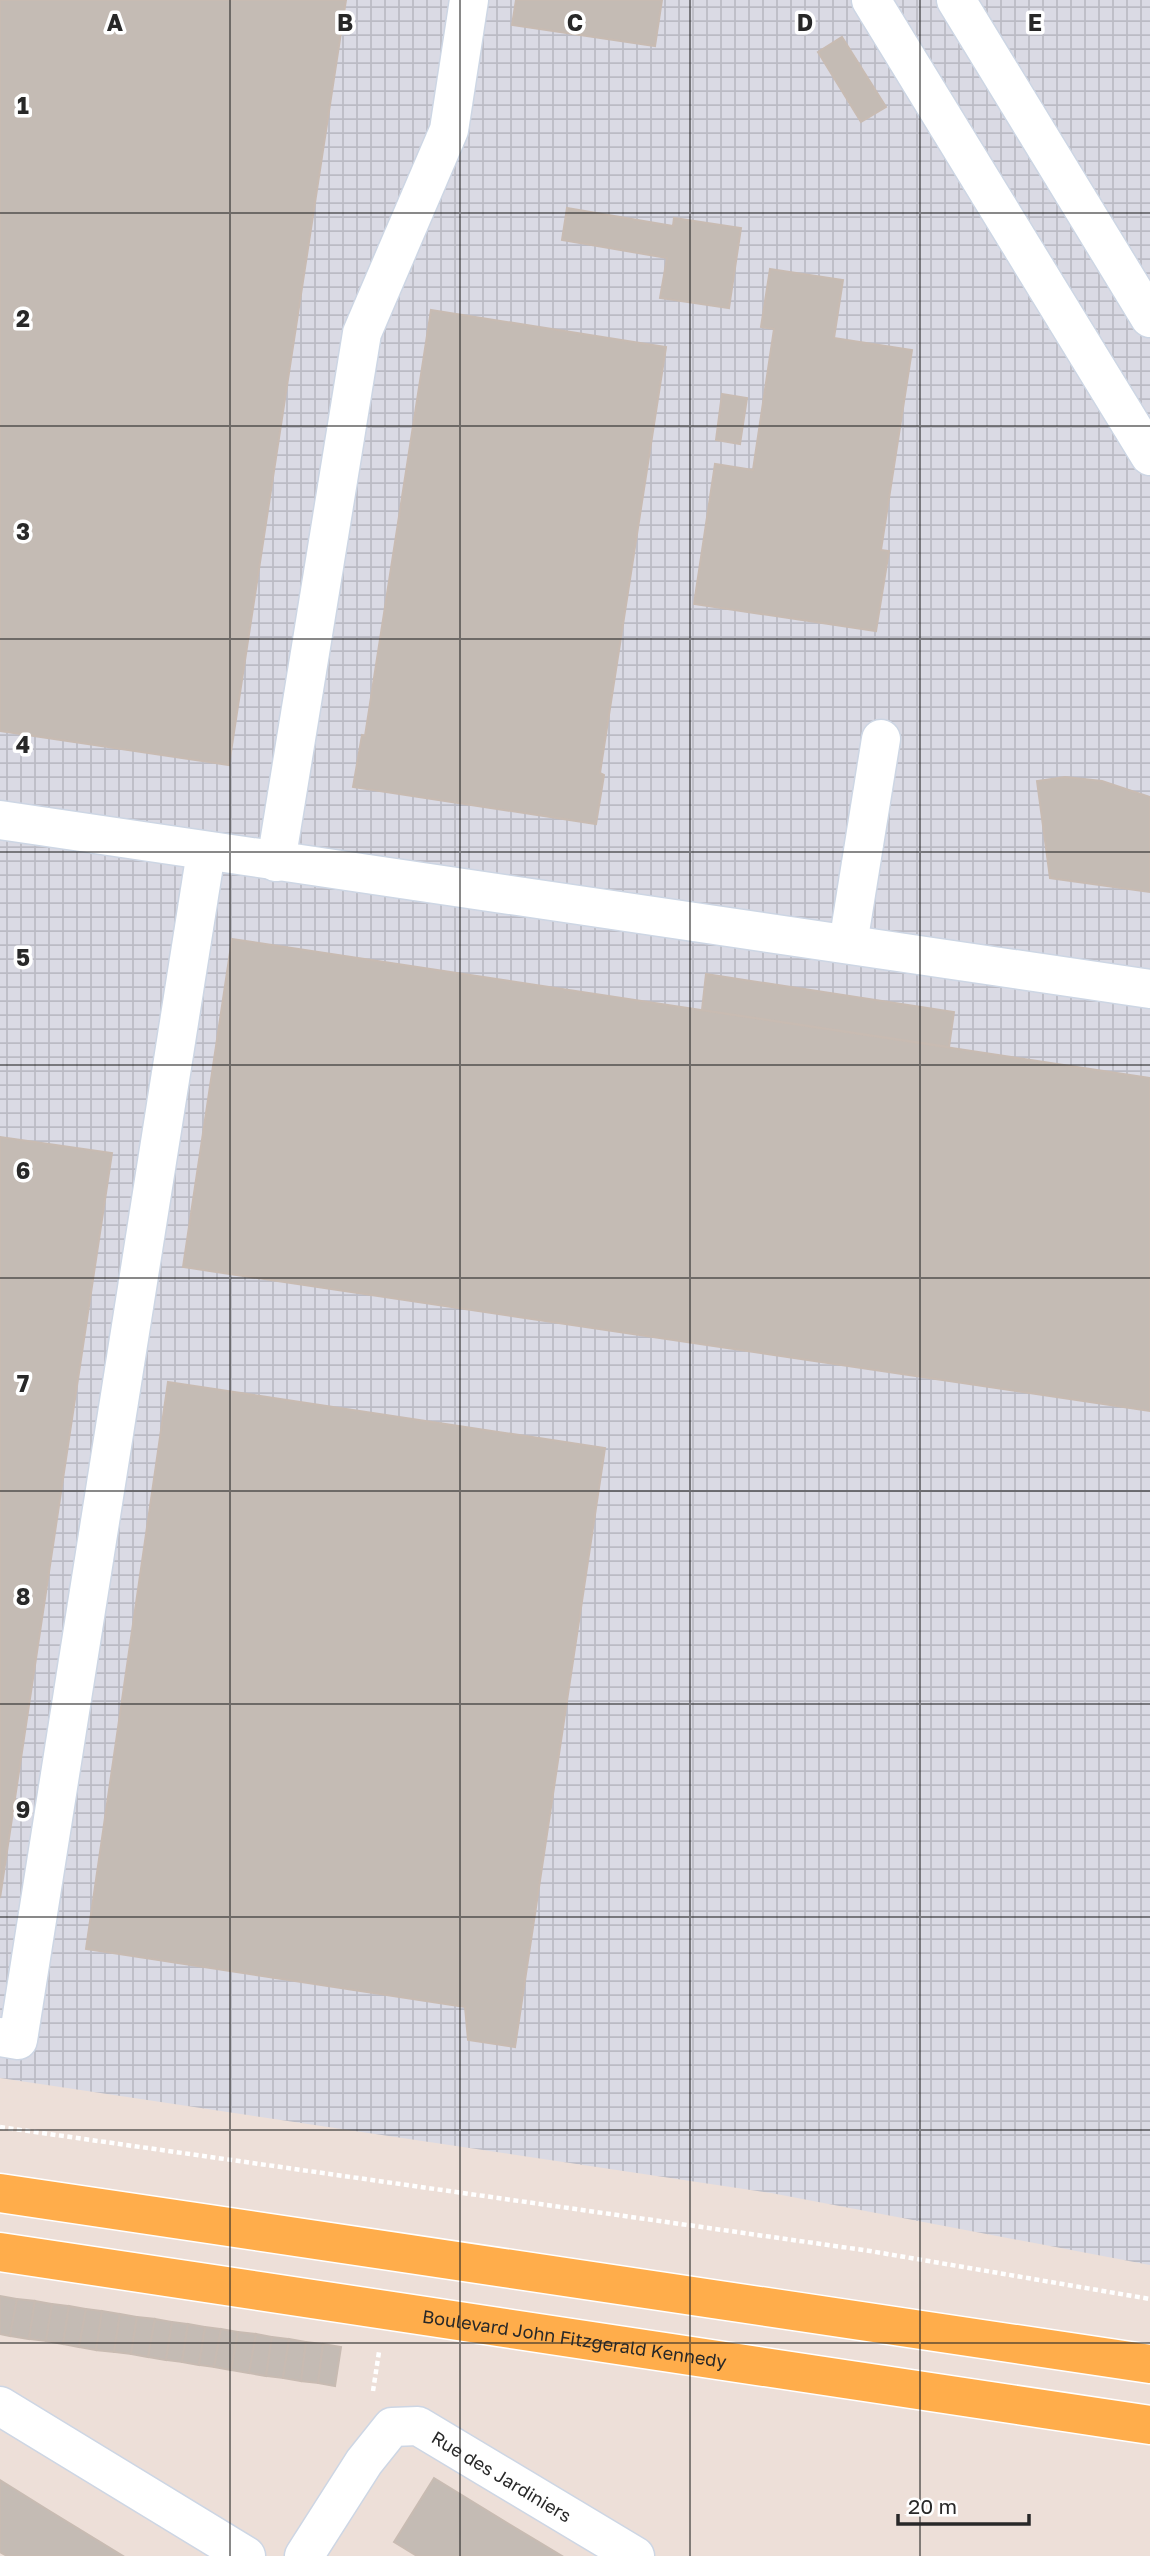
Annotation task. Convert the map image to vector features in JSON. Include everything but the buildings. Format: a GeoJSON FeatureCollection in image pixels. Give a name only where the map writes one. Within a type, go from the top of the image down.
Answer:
{"type":"FeatureCollection","features":[{"type":"Feature","properties":{"kind":"main road"},"geometry":{"type":"LineString","coordinates":[[0,2193],[1150,2364]]}},
{"type":"Feature","properties":{"kind":"main road","name":"Boulevard John Fitzgerald Kennedy"},"geometry":{"type":"LineString","coordinates":[[0,2252],[1150,2426]]}},
{"type":"Feature","properties":{"kind":"street"},"geometry":{"type":"LineString","coordinates":[[276,862],[362,333],[449,130],[469,0]]}},
{"type":"Feature","properties":{"kind":"street"},"geometry":{"type":"LineString","coordinates":[[871,0],[1150,456]]}},
{"type":"Feature","properties":{"kind":"street"},"geometry":{"type":"LineString","coordinates":[[956,0],[1150,318]]}},
{"type":"Feature","properties":{"kind":"street"},"geometry":{"type":"LineString","coordinates":[[848,944],[881,739]]}},
{"type":"Feature","properties":{"kind":"street"},"geometry":{"type":"LineString","coordinates":[[0,820],[1150,989]]}},
{"type":"Feature","properties":{"kind":"street"},"geometry":{"type":"LineString","coordinates":[[0,2037],[18,2040],[206,852]]}},
{"type":"Feature","properties":{"kind":"street"},"geometry":{"type":"LineString","coordinates":[[0,2406],[246,2556]]}},
{"type":"Feature","properties":{"kind":"street","name":"Rue des Jardiniers"},"geometry":{"type":"LineString","coordinates":[[304,2556],[364,2462],[393,2427],[418,2426],[635,2556]]}},
{"type":"Feature","properties":{"kind":"path"},"geometry":{"type":"LineString","coordinates":[[0,2127],[870,2251],[1150,2299]]}},
{"type":"Feature","properties":{"kind":"shaded area"},"geometry":{"type":"Polygon","coordinates":[[[0,0],[1150,0],[1150,2265],[771,2193],[0,2078],[0,0]]]}}]}
